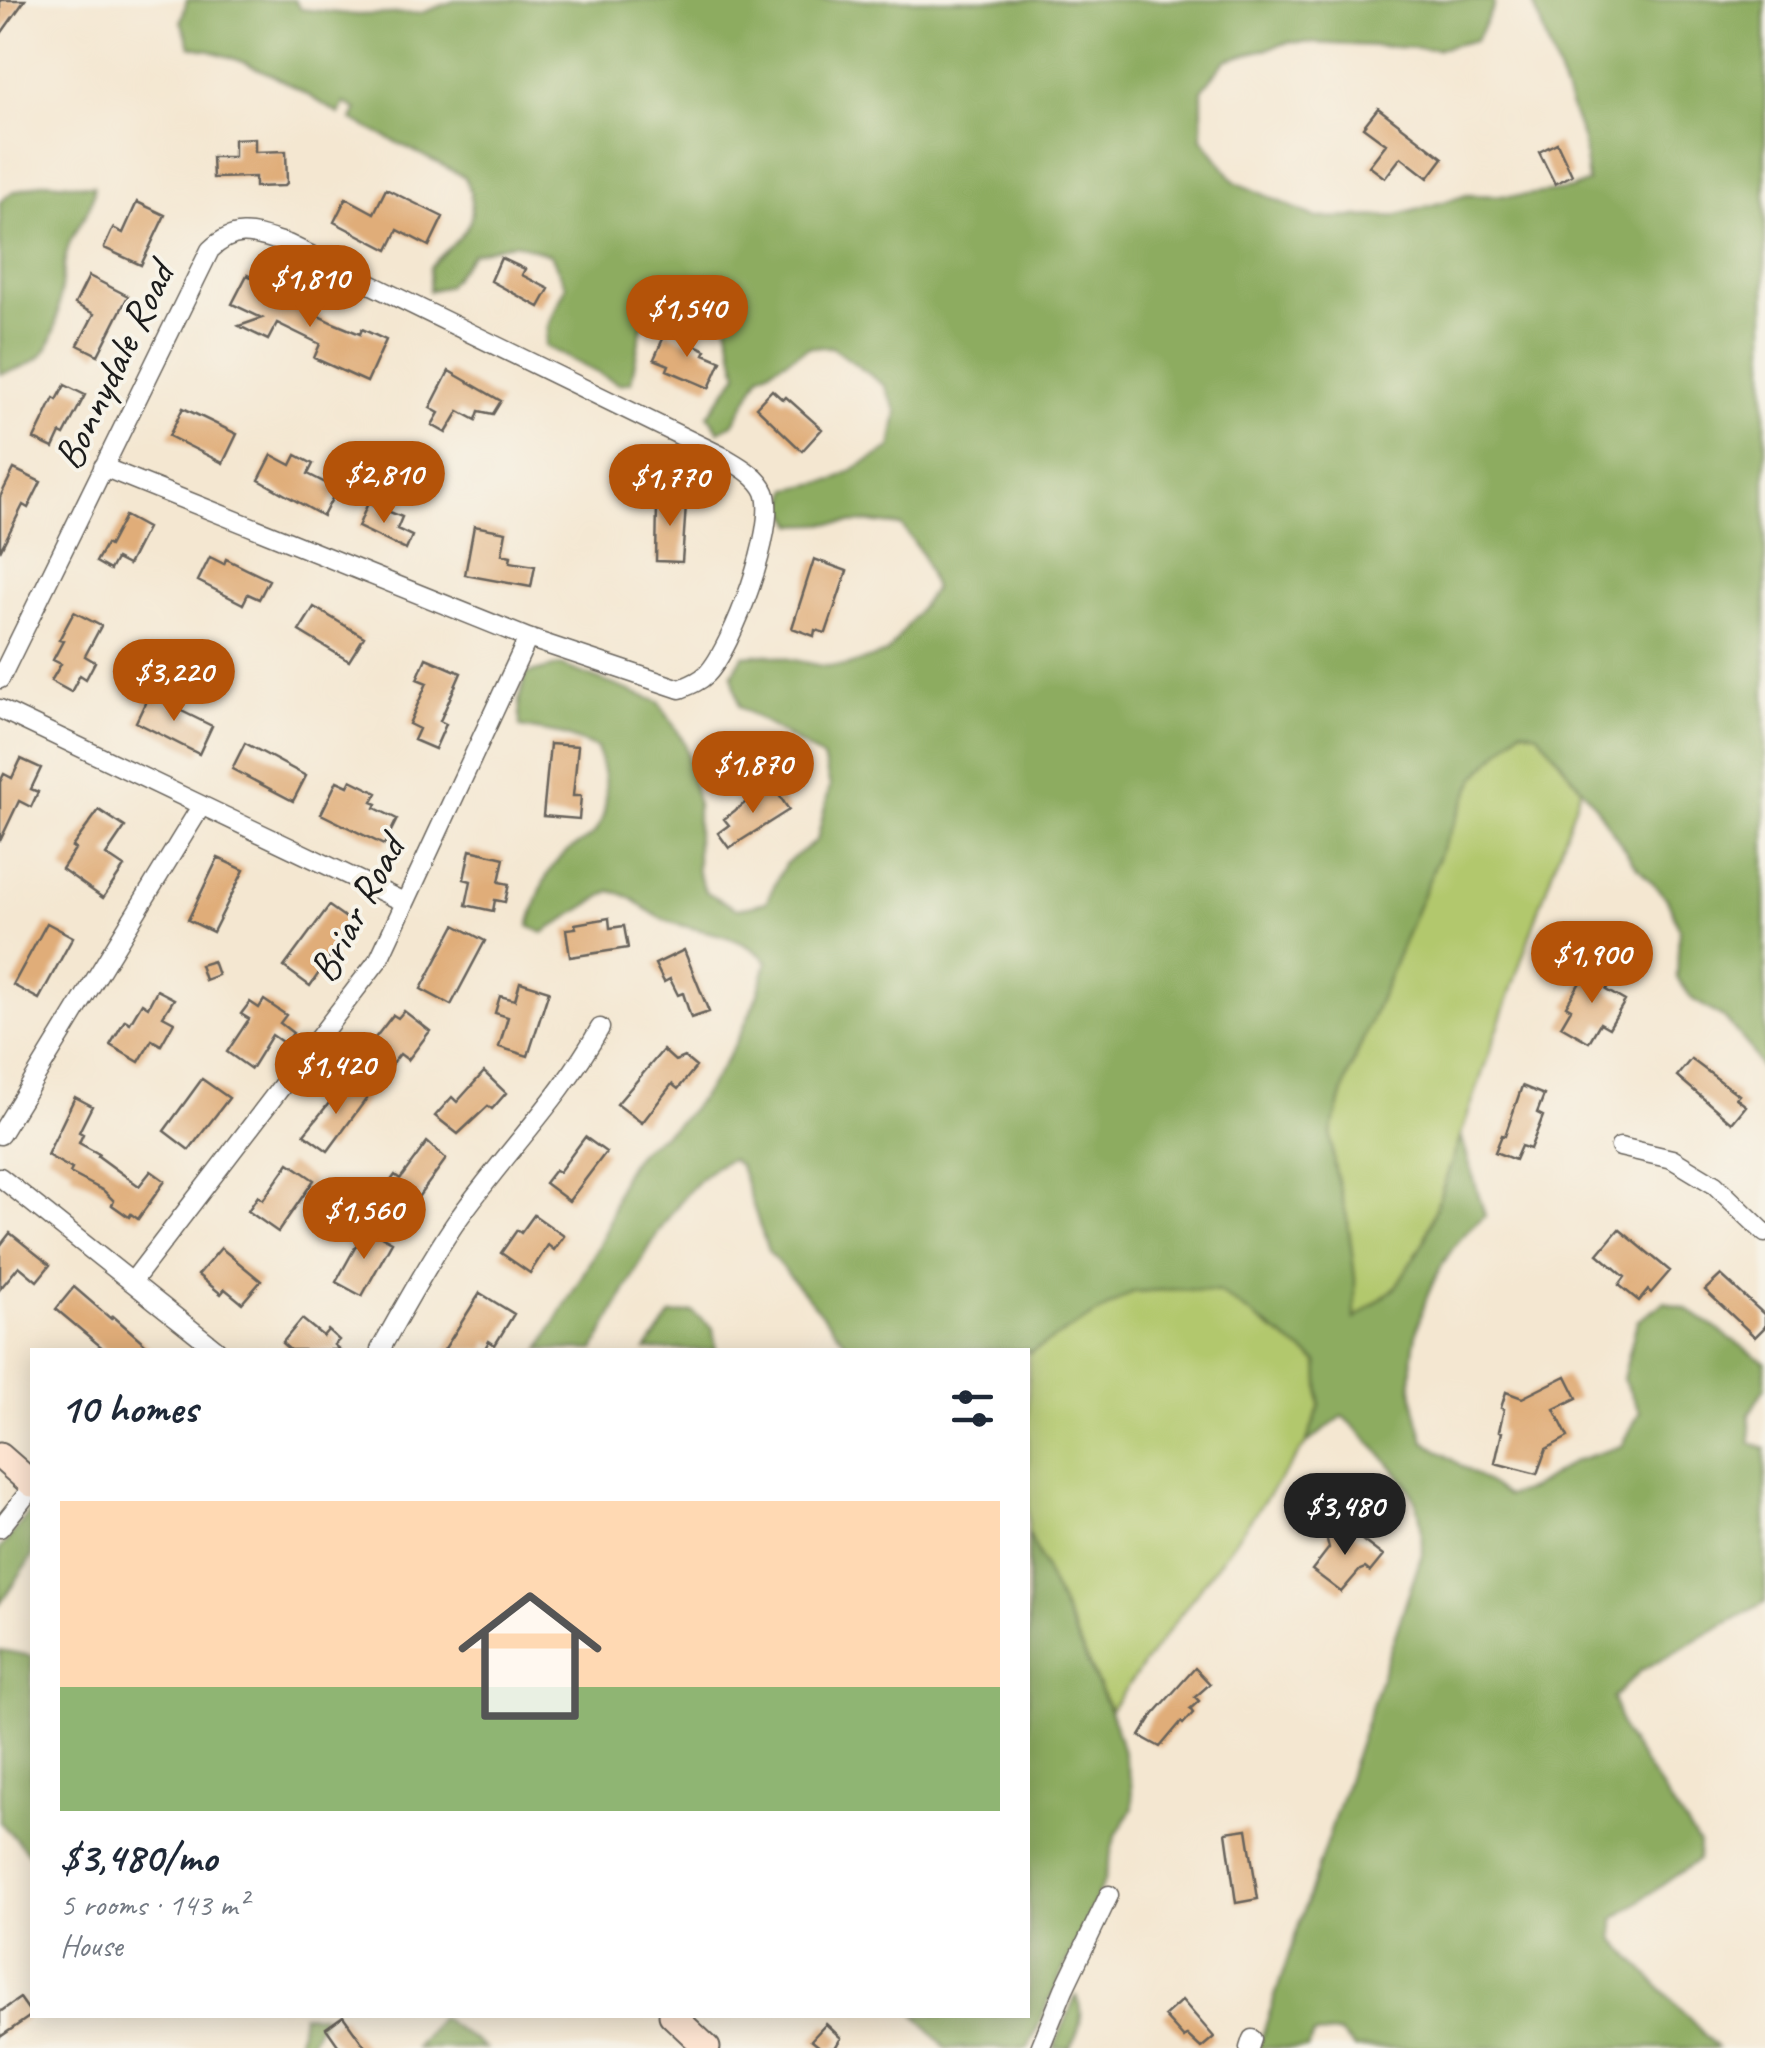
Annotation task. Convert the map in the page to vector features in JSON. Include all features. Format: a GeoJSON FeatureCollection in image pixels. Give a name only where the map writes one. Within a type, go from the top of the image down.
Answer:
{"type":"FeatureCollection","features":[{"type":"Feature","properties":{"kind":"main road"},"geometry":{"type":"LineString","coordinates":[[0,1456],[30,1484]]}},
{"type":"Feature","properties":{"kind":"main road"},"geometry":{"type":"LineString","coordinates":[[674,2018],[695,2043]]}},
{"type":"Feature","properties":{"kind":"street","name":"Bonnydale Road"},"geometry":{"type":"LineString","coordinates":[[0,679],[210,250],[230,234],[248,233],[288,244],[724,457],[745,469],[764,488],[767,518],[760,560],[720,656],[694,684],[672,688],[528,638]]}},
{"type":"Feature","properties":{"kind":"street"},"geometry":{"type":"LineString","coordinates":[[103,467],[528,638]]}},
{"type":"Feature","properties":{"kind":"street","name":"Briar Road"},"geometry":{"type":"LineString","coordinates":[[132,1282],[379,959],[528,638]]}},
{"type":"Feature","properties":{"kind":"street"},"geometry":{"type":"LineString","coordinates":[[0,710],[404,902]]}},
{"type":"Feature","properties":{"kind":"street"},"geometry":{"type":"LineString","coordinates":[[0,1135],[200,808]]}},
{"type":"Feature","properties":{"kind":"street"},"geometry":{"type":"LineString","coordinates":[[381,1348],[455,1224],[577,1069],[600,1028]]}},
{"type":"Feature","properties":{"kind":"street"},"geometry":{"type":"LineString","coordinates":[[1620,1147],[1672,1160],[1715,1184],[1765,1232]]}},
{"type":"Feature","properties":{"kind":"street"},"geometry":{"type":"LineString","coordinates":[[0,1177],[214,1348]]}},
{"type":"Feature","properties":{"kind":"street"},"geometry":{"type":"LineString","coordinates":[[0,1528],[30,1489]]}},
{"type":"Feature","properties":{"kind":"street"},"geometry":{"type":"LineString","coordinates":[[1040,2048],[1109,1895]]}},
{"type":"Feature","properties":{"kind":"green space"},"geometry":{"type":"Polygon","coordinates":[[[187,0],[294,0],[301,9],[357,15],[421,13],[457,0],[1494,0],[1476,40],[1438,49],[1290,42],[1226,60],[1202,90],[1202,138],[1235,182],[1317,218],[1395,216],[1467,195],[1518,196],[1571,189],[1588,182],[1583,141],[1532,0],[1765,0],[1765,1076],[1749,1047],[1725,1019],[1692,999],[1677,978],[1679,928],[1667,899],[1632,861],[1595,805],[1538,733],[1521,729],[1476,777],[1440,853],[1347,1078],[1331,1134],[1348,1222],[1355,1319],[1395,1288],[1424,1242],[1461,1135],[1485,1216],[1452,1251],[1427,1296],[1414,1347],[1413,1396],[1424,1441],[1507,1496],[1531,1489],[1574,1461],[1622,1446],[1640,1411],[1623,1379],[1637,1321],[1665,1302],[1687,1309],[1765,1362],[1765,1387],[1749,1414],[1751,1443],[1765,1448],[1765,1602],[1640,1671],[1613,1698],[1624,1734],[1699,1844],[1698,1860],[1614,1919],[1614,1939],[1717,2048],[1354,2048],[1339,2033],[1314,2035],[1308,2048],[1258,2048],[1422,1554],[1422,1534],[1410,1490],[1343,1416],[1306,1444],[1320,1405],[1318,1362],[1219,1292],[1133,1292],[1030,1353],[1030,1348],[850,1348],[768,1251],[740,1166],[731,1159],[710,1170],[671,1214],[595,1348],[541,1348],[606,1230],[625,1172],[644,1147],[680,1121],[721,1068],[745,1025],[767,961],[744,944],[665,920],[626,896],[610,891],[543,933],[529,926],[550,870],[592,835],[601,822],[606,791],[597,748],[564,735],[520,727],[519,701],[526,674],[561,665],[659,702],[685,743],[697,802],[697,870],[705,891],[737,909],[766,902],[785,864],[817,840],[830,786],[823,758],[740,707],[732,675],[743,656],[765,654],[823,666],[846,666],[887,653],[934,589],[922,554],[902,526],[868,522],[795,525],[784,506],[789,489],[834,480],[891,448],[897,412],[885,386],[832,347],[809,347],[760,375],[734,423],[719,431],[708,415],[738,374],[727,325],[700,294],[667,302],[642,326],[631,382],[619,384],[545,346],[548,326],[566,286],[551,255],[515,243],[473,253],[447,286],[429,291],[430,267],[460,237],[471,218],[465,177],[352,120],[357,109],[344,103],[339,114],[249,65],[190,46],[181,21],[187,0]]]}},
{"type":"Feature","properties":{"kind":"green space"},"geometry":{"type":"Polygon","coordinates":[[[45,182],[94,186],[93,194],[66,254],[56,325],[47,349],[32,362],[0,374],[0,202],[12,192],[45,182]]]}},
{"type":"Feature","properties":{"kind":"green space"},"geometry":{"type":"Polygon","coordinates":[[[1521,729],[1538,732],[1581,788],[1424,1242],[1395,1288],[1354,1320],[1355,1278],[1331,1134],[1347,1078],[1440,853],[1476,777],[1521,729]]]}},
{"type":"Feature","properties":{"kind":"green space"},"geometry":{"type":"Polygon","coordinates":[[[1133,1292],[1219,1292],[1318,1362],[1320,1405],[1306,1444],[1110,1710],[1030,1536],[1030,1353],[1133,1292]]]}},
{"type":"Feature","properties":{"kind":"green space"},"geometry":{"type":"Polygon","coordinates":[[[693,1312],[713,1329],[716,1348],[647,1348],[671,1315],[693,1312]]]}},
{"type":"Feature","properties":{"kind":"green space"},"geometry":{"type":"Polygon","coordinates":[[[30,1512],[30,1560],[0,1604],[0,1549],[30,1512]]]}},
{"type":"Feature","properties":{"kind":"green space"},"geometry":{"type":"Polygon","coordinates":[[[1030,1536],[1115,1724],[1131,1782],[1133,1808],[1115,1837],[1104,1881],[1028,2048],[946,2048],[919,2018],[1030,2018],[1030,1536]]]}},
{"type":"Feature","properties":{"kind":"green space"},"geometry":{"type":"Polygon","coordinates":[[[0,1650],[30,1656],[30,1855],[0,1822],[0,1650]]]}},
{"type":"Feature","properties":{"kind":"green space"},"geometry":{"type":"Polygon","coordinates":[[[1076,1996],[1081,2015],[1076,2035],[1070,2048],[1054,2048],[1076,1996]]]}},
{"type":"Feature","properties":{"kind":"green space"},"geometry":{"type":"Polygon","coordinates":[[[302,2018],[322,2018],[308,2048],[297,2048],[302,2018]]]}},
{"type":"Feature","properties":{"kind":"green space"},"geometry":{"type":"Polygon","coordinates":[[[441,2018],[485,2048],[415,2048],[441,2018]]]}},
{"type":"Feature","properties":{"kind":"building"},"geometry":{"type":"Polygon","coordinates":[[[0,0],[25,0],[0,35],[0,0]]]}},
{"type":"Feature","properties":{"kind":"building"},"geometry":{"type":"Polygon","coordinates":[[[1378,108],[1443,158],[1428,178],[1401,157],[1385,178],[1369,166],[1386,144],[1363,127],[1378,108]]]}},
{"type":"Feature","properties":{"kind":"building"},"geometry":{"type":"Polygon","coordinates":[[[255,138],[255,152],[286,151],[284,186],[255,187],[255,177],[213,178],[212,157],[234,157],[234,139],[255,138]]]}},
{"type":"Feature","properties":{"kind":"building"},"geometry":{"type":"Polygon","coordinates":[[[1557,143],[1572,175],[1555,184],[1539,152],[1557,143]]]}},
{"type":"Feature","properties":{"kind":"building"},"geometry":{"type":"Polygon","coordinates":[[[386,189],[443,217],[429,246],[398,230],[388,250],[334,222],[346,198],[374,213],[386,189]]]}},
{"type":"Feature","properties":{"kind":"building"},"geometry":{"type":"Polygon","coordinates":[[[137,202],[165,215],[141,265],[104,248],[113,228],[123,233],[137,202]]]}},
{"type":"Feature","properties":{"kind":"building"},"geometry":{"type":"Polygon","coordinates":[[[501,258],[525,269],[522,275],[549,289],[539,307],[491,281],[501,258]]]}},
{"type":"Feature","properties":{"kind":"building"},"geometry":{"type":"Polygon","coordinates":[[[247,275],[273,287],[270,292],[331,322],[386,340],[367,382],[314,358],[320,344],[277,323],[268,340],[239,326],[262,318],[232,304],[247,275]]]}},
{"type":"Feature","properties":{"kind":"building"},"geometry":{"type":"Polygon","coordinates":[[[89,276],[128,296],[98,355],[78,345],[94,314],[75,304],[89,276]]]}},
{"type":"Feature","properties":{"kind":"building"},"geometry":{"type":"Polygon","coordinates":[[[666,332],[721,361],[709,388],[667,370],[669,365],[654,359],[666,332]]]}},
{"type":"Feature","properties":{"kind":"building"},"geometry":{"type":"Polygon","coordinates":[[[449,371],[501,401],[493,414],[479,411],[476,420],[459,411],[446,433],[432,425],[439,413],[430,408],[449,371]]]}},
{"type":"Feature","properties":{"kind":"building"},"geometry":{"type":"Polygon","coordinates":[[[65,385],[85,395],[53,448],[34,439],[54,398],[57,400],[65,385]]]}},
{"type":"Feature","properties":{"kind":"building"},"geometry":{"type":"Polygon","coordinates":[[[772,390],[783,400],[786,397],[822,429],[802,451],[756,407],[772,390]]]}},
{"type":"Feature","properties":{"kind":"building"},"geometry":{"type":"Polygon","coordinates":[[[183,408],[237,434],[223,463],[169,436],[183,408]]]}},
{"type":"Feature","properties":{"kind":"building"},"geometry":{"type":"Polygon","coordinates":[[[272,455],[291,465],[296,455],[313,464],[308,474],[337,489],[323,516],[259,480],[272,455]]]}},
{"type":"Feature","properties":{"kind":"building"},"geometry":{"type":"Polygon","coordinates":[[[14,469],[41,482],[28,508],[23,505],[0,551],[0,497],[14,469]]]}},
{"type":"Feature","properties":{"kind":"building"},"geometry":{"type":"Polygon","coordinates":[[[660,497],[684,498],[682,562],[656,561],[660,497]]]}},
{"type":"Feature","properties":{"kind":"building"},"geometry":{"type":"Polygon","coordinates":[[[368,503],[402,517],[397,529],[412,536],[406,550],[358,527],[368,503]]]}},
{"type":"Feature","properties":{"kind":"building"},"geometry":{"type":"Polygon","coordinates":[[[125,516],[147,528],[128,565],[116,559],[110,570],[96,562],[125,516]]]}},
{"type":"Feature","properties":{"kind":"building"},"geometry":{"type":"Polygon","coordinates":[[[474,526],[506,532],[502,554],[511,556],[510,562],[535,566],[531,587],[465,575],[474,526]]]}},
{"type":"Feature","properties":{"kind":"building"},"geometry":{"type":"Polygon","coordinates":[[[210,557],[224,564],[226,559],[269,580],[259,599],[248,594],[243,604],[198,581],[210,557]]]}},
{"type":"Feature","properties":{"kind":"building"},"geometry":{"type":"Polygon","coordinates":[[[814,559],[847,571],[826,633],[815,630],[814,636],[792,628],[814,559]]]}},
{"type":"Feature","properties":{"kind":"building"},"geometry":{"type":"Polygon","coordinates":[[[314,607],[364,637],[349,661],[299,631],[314,607]]]}},
{"type":"Feature","properties":{"kind":"building"},"geometry":{"type":"Polygon","coordinates":[[[74,612],[101,626],[85,656],[95,662],[86,679],[80,675],[71,692],[51,681],[61,664],[53,660],[63,641],[59,640],[74,612]]]}},
{"type":"Feature","properties":{"kind":"building"},"geometry":{"type":"Polygon","coordinates":[[[426,658],[461,673],[440,721],[446,724],[435,749],[414,740],[419,729],[409,724],[427,683],[417,679],[426,658]]]}},
{"type":"Feature","properties":{"kind":"building"},"geometry":{"type":"Polygon","coordinates":[[[149,695],[212,726],[199,754],[136,722],[149,695]]]}},
{"type":"Feature","properties":{"kind":"building"},"geometry":{"type":"Polygon","coordinates":[[[245,743],[306,776],[293,801],[232,769],[245,743]]]}},
{"type":"Feature","properties":{"kind":"building"},"geometry":{"type":"Polygon","coordinates":[[[550,744],[578,746],[573,796],[581,796],[579,819],[543,816],[550,744]]]}},
{"type":"Feature","properties":{"kind":"building"},"geometry":{"type":"Polygon","coordinates":[[[21,759],[41,768],[31,789],[38,792],[31,807],[19,801],[0,841],[0,782],[4,774],[12,778],[21,759]]]}},
{"type":"Feature","properties":{"kind":"building"},"geometry":{"type":"Polygon","coordinates":[[[351,780],[377,793],[372,802],[377,804],[375,808],[397,819],[384,845],[321,814],[337,781],[348,786],[351,780]]]}},
{"type":"Feature","properties":{"kind":"building"},"geometry":{"type":"Polygon","coordinates":[[[771,783],[789,810],[729,848],[718,833],[729,825],[724,819],[771,783]]]}},
{"type":"Feature","properties":{"kind":"building"},"geometry":{"type":"Polygon","coordinates":[[[99,810],[125,827],[106,855],[124,867],[103,898],[62,869],[75,849],[72,847],[99,810]]]}},
{"type":"Feature","properties":{"kind":"building"},"geometry":{"type":"Polygon","coordinates":[[[470,850],[504,858],[499,882],[509,884],[505,902],[495,900],[493,911],[466,905],[471,881],[464,879],[470,850]]]}},
{"type":"Feature","properties":{"kind":"building"},"geometry":{"type":"Polygon","coordinates":[[[218,858],[244,870],[213,932],[188,920],[218,858]]]}},
{"type":"Feature","properties":{"kind":"building"},"geometry":{"type":"Polygon","coordinates":[[[329,906],[353,923],[310,986],[284,967],[329,906]]]}},
{"type":"Feature","properties":{"kind":"building"},"geometry":{"type":"Polygon","coordinates":[[[609,918],[610,928],[624,926],[628,948],[570,957],[566,929],[609,918]]]}},
{"type":"Feature","properties":{"kind":"building"},"geometry":{"type":"Polygon","coordinates":[[[47,923],[73,937],[39,999],[13,985],[47,923]]]}},
{"type":"Feature","properties":{"kind":"building"},"geometry":{"type":"Polygon","coordinates":[[[455,925],[485,941],[451,1005],[421,989],[455,925]]]}},
{"type":"Feature","properties":{"kind":"building"},"geometry":{"type":"Polygon","coordinates":[[[684,950],[709,1012],[691,1018],[683,993],[678,995],[670,979],[664,982],[655,964],[684,950]]]}},
{"type":"Feature","properties":{"kind":"building"},"geometry":{"type":"Polygon","coordinates":[[[213,961],[218,975],[205,980],[200,965],[213,961]]]}},
{"type":"Feature","properties":{"kind":"building"},"geometry":{"type":"Polygon","coordinates":[[[1589,967],[1611,981],[1606,990],[1625,1001],[1609,1028],[1600,1023],[1589,1042],[1561,1026],[1571,1009],[1566,1006],[1589,967]]]}},
{"type":"Feature","properties":{"kind":"building"},"geometry":{"type":"Polygon","coordinates":[[[520,982],[549,991],[528,1056],[499,1047],[508,1017],[495,1013],[500,996],[515,1000],[520,982]]]}},
{"type":"Feature","properties":{"kind":"building"},"geometry":{"type":"Polygon","coordinates":[[[157,990],[174,999],[163,1016],[174,1022],[161,1045],[152,1040],[139,1062],[110,1045],[125,1020],[130,1023],[142,1003],[148,1007],[157,990]]]}},
{"type":"Feature","properties":{"kind":"building"},"geometry":{"type":"Polygon","coordinates":[[[264,1000],[286,1015],[280,1023],[293,1033],[285,1044],[272,1035],[251,1069],[227,1052],[249,1019],[241,1014],[250,1002],[259,1008],[264,1000]]]}},
{"type":"Feature","properties":{"kind":"building"},"geometry":{"type":"Polygon","coordinates":[[[404,1011],[430,1031],[408,1060],[400,1054],[384,1074],[361,1056],[393,1015],[398,1018],[404,1011]]]}},
{"type":"Feature","properties":{"kind":"building"},"geometry":{"type":"Polygon","coordinates":[[[663,1050],[675,1061],[684,1057],[696,1067],[678,1089],[672,1084],[642,1123],[617,1104],[663,1050]]]}},
{"type":"Feature","properties":{"kind":"building"},"geometry":{"type":"Polygon","coordinates":[[[1691,1059],[1739,1095],[1736,1098],[1746,1106],[1732,1123],[1677,1076],[1691,1059]]]}},
{"type":"Feature","properties":{"kind":"building"},"geometry":{"type":"Polygon","coordinates":[[[484,1072],[506,1093],[492,1109],[488,1106],[458,1134],[435,1116],[452,1097],[457,1102],[484,1072]]]}},
{"type":"Feature","properties":{"kind":"building"},"geometry":{"type":"Polygon","coordinates":[[[202,1079],[229,1098],[189,1150],[164,1131],[202,1079]]]}},
{"type":"Feature","properties":{"kind":"building"},"geometry":{"type":"Polygon","coordinates":[[[346,1082],[367,1098],[328,1151],[304,1134],[346,1082]]]}},
{"type":"Feature","properties":{"kind":"building"},"geometry":{"type":"Polygon","coordinates":[[[1522,1086],[1544,1095],[1537,1113],[1543,1116],[1530,1149],[1521,1146],[1515,1160],[1495,1152],[1502,1135],[1505,1136],[1522,1086]]]}},
{"type":"Feature","properties":{"kind":"building"},"geometry":{"type":"Polygon","coordinates":[[[75,1097],[92,1106],[79,1132],[83,1134],[79,1143],[139,1186],[151,1171],[165,1181],[138,1219],[131,1214],[129,1217],[112,1205],[114,1201],[104,1191],[47,1155],[75,1097]]]}},
{"type":"Feature","properties":{"kind":"building"},"geometry":{"type":"Polygon","coordinates":[[[585,1137],[606,1152],[569,1201],[545,1183],[555,1170],[559,1172],[585,1137]]]}},
{"type":"Feature","properties":{"kind":"building"},"geometry":{"type":"Polygon","coordinates":[[[427,1142],[446,1159],[408,1211],[382,1193],[395,1175],[400,1179],[427,1142]]]}},
{"type":"Feature","properties":{"kind":"building"},"geometry":{"type":"Polygon","coordinates":[[[289,1163],[314,1180],[278,1232],[248,1211],[258,1196],[263,1200],[289,1163]]]}},
{"type":"Feature","properties":{"kind":"building"},"geometry":{"type":"Polygon","coordinates":[[[534,1215],[564,1236],[554,1250],[548,1245],[530,1273],[501,1253],[517,1230],[521,1233],[534,1215]]]}},
{"type":"Feature","properties":{"kind":"building"},"geometry":{"type":"Polygon","coordinates":[[[366,1228],[392,1242],[362,1296],[336,1282],[366,1228]]]}},
{"type":"Feature","properties":{"kind":"building"},"geometry":{"type":"Polygon","coordinates":[[[1619,1229],[1670,1271],[1639,1301],[1619,1285],[1625,1277],[1598,1254],[1619,1229]]]}},
{"type":"Feature","properties":{"kind":"building"},"geometry":{"type":"Polygon","coordinates":[[[10,1233],[50,1265],[37,1281],[19,1266],[0,1289],[0,1246],[10,1233]]]}},
{"type":"Feature","properties":{"kind":"building"},"geometry":{"type":"Polygon","coordinates":[[[221,1248],[261,1281],[242,1303],[225,1289],[221,1294],[198,1275],[221,1248]]]}},
{"type":"Feature","properties":{"kind":"building"},"geometry":{"type":"Polygon","coordinates":[[[1721,1275],[1765,1315],[1765,1327],[1755,1337],[1705,1290],[1721,1275]]]}},
{"type":"Feature","properties":{"kind":"building"},"geometry":{"type":"Polygon","coordinates":[[[74,1287],[150,1348],[103,1348],[56,1309],[74,1287]]]}},
{"type":"Feature","properties":{"kind":"building"},"geometry":{"type":"Polygon","coordinates":[[[480,1293],[514,1314],[495,1345],[489,1341],[485,1348],[445,1348],[480,1293]]]}},
{"type":"Feature","properties":{"kind":"building"},"geometry":{"type":"Polygon","coordinates":[[[302,1319],[323,1336],[328,1330],[339,1340],[334,1345],[338,1348],[288,1348],[282,1343],[302,1319]]]}},
{"type":"Feature","properties":{"kind":"building"},"geometry":{"type":"Polygon","coordinates":[[[1566,1376],[1577,1398],[1554,1409],[1568,1437],[1546,1449],[1537,1474],[1495,1463],[1506,1392],[1522,1398],[1566,1376]]]}},
{"type":"Feature","properties":{"kind":"building"},"geometry":{"type":"Polygon","coordinates":[[[1345,1527],[1383,1556],[1370,1572],[1360,1570],[1341,1592],[1312,1570],[1329,1548],[1326,1536],[1345,1527]]]}},
{"type":"Feature","properties":{"kind":"building"},"geometry":{"type":"Polygon","coordinates":[[[1195,1668],[1210,1684],[1195,1697],[1199,1701],[1190,1709],[1193,1713],[1160,1747],[1140,1736],[1153,1715],[1195,1668]]]}},
{"type":"Feature","properties":{"kind":"building"},"geometry":{"type":"Polygon","coordinates":[[[1247,1829],[1258,1899],[1236,1903],[1226,1832],[1247,1829]]]}},
{"type":"Feature","properties":{"kind":"building"},"geometry":{"type":"Polygon","coordinates":[[[20,1998],[30,2016],[0,2037],[0,2012],[20,1998]]]}},
{"type":"Feature","properties":{"kind":"building"},"geometry":{"type":"Polygon","coordinates":[[[1182,2000],[1214,2037],[1201,2048],[1187,2035],[1184,2038],[1164,2016],[1182,2000]]]}},
{"type":"Feature","properties":{"kind":"building"},"geometry":{"type":"Polygon","coordinates":[[[344,2018],[366,2048],[340,2048],[326,2028],[344,2018]]]}},
{"type":"Feature","properties":{"kind":"building"},"geometry":{"type":"Polygon","coordinates":[[[826,2024],[841,2038],[835,2048],[821,2048],[811,2040],[826,2024]]]}}]}
